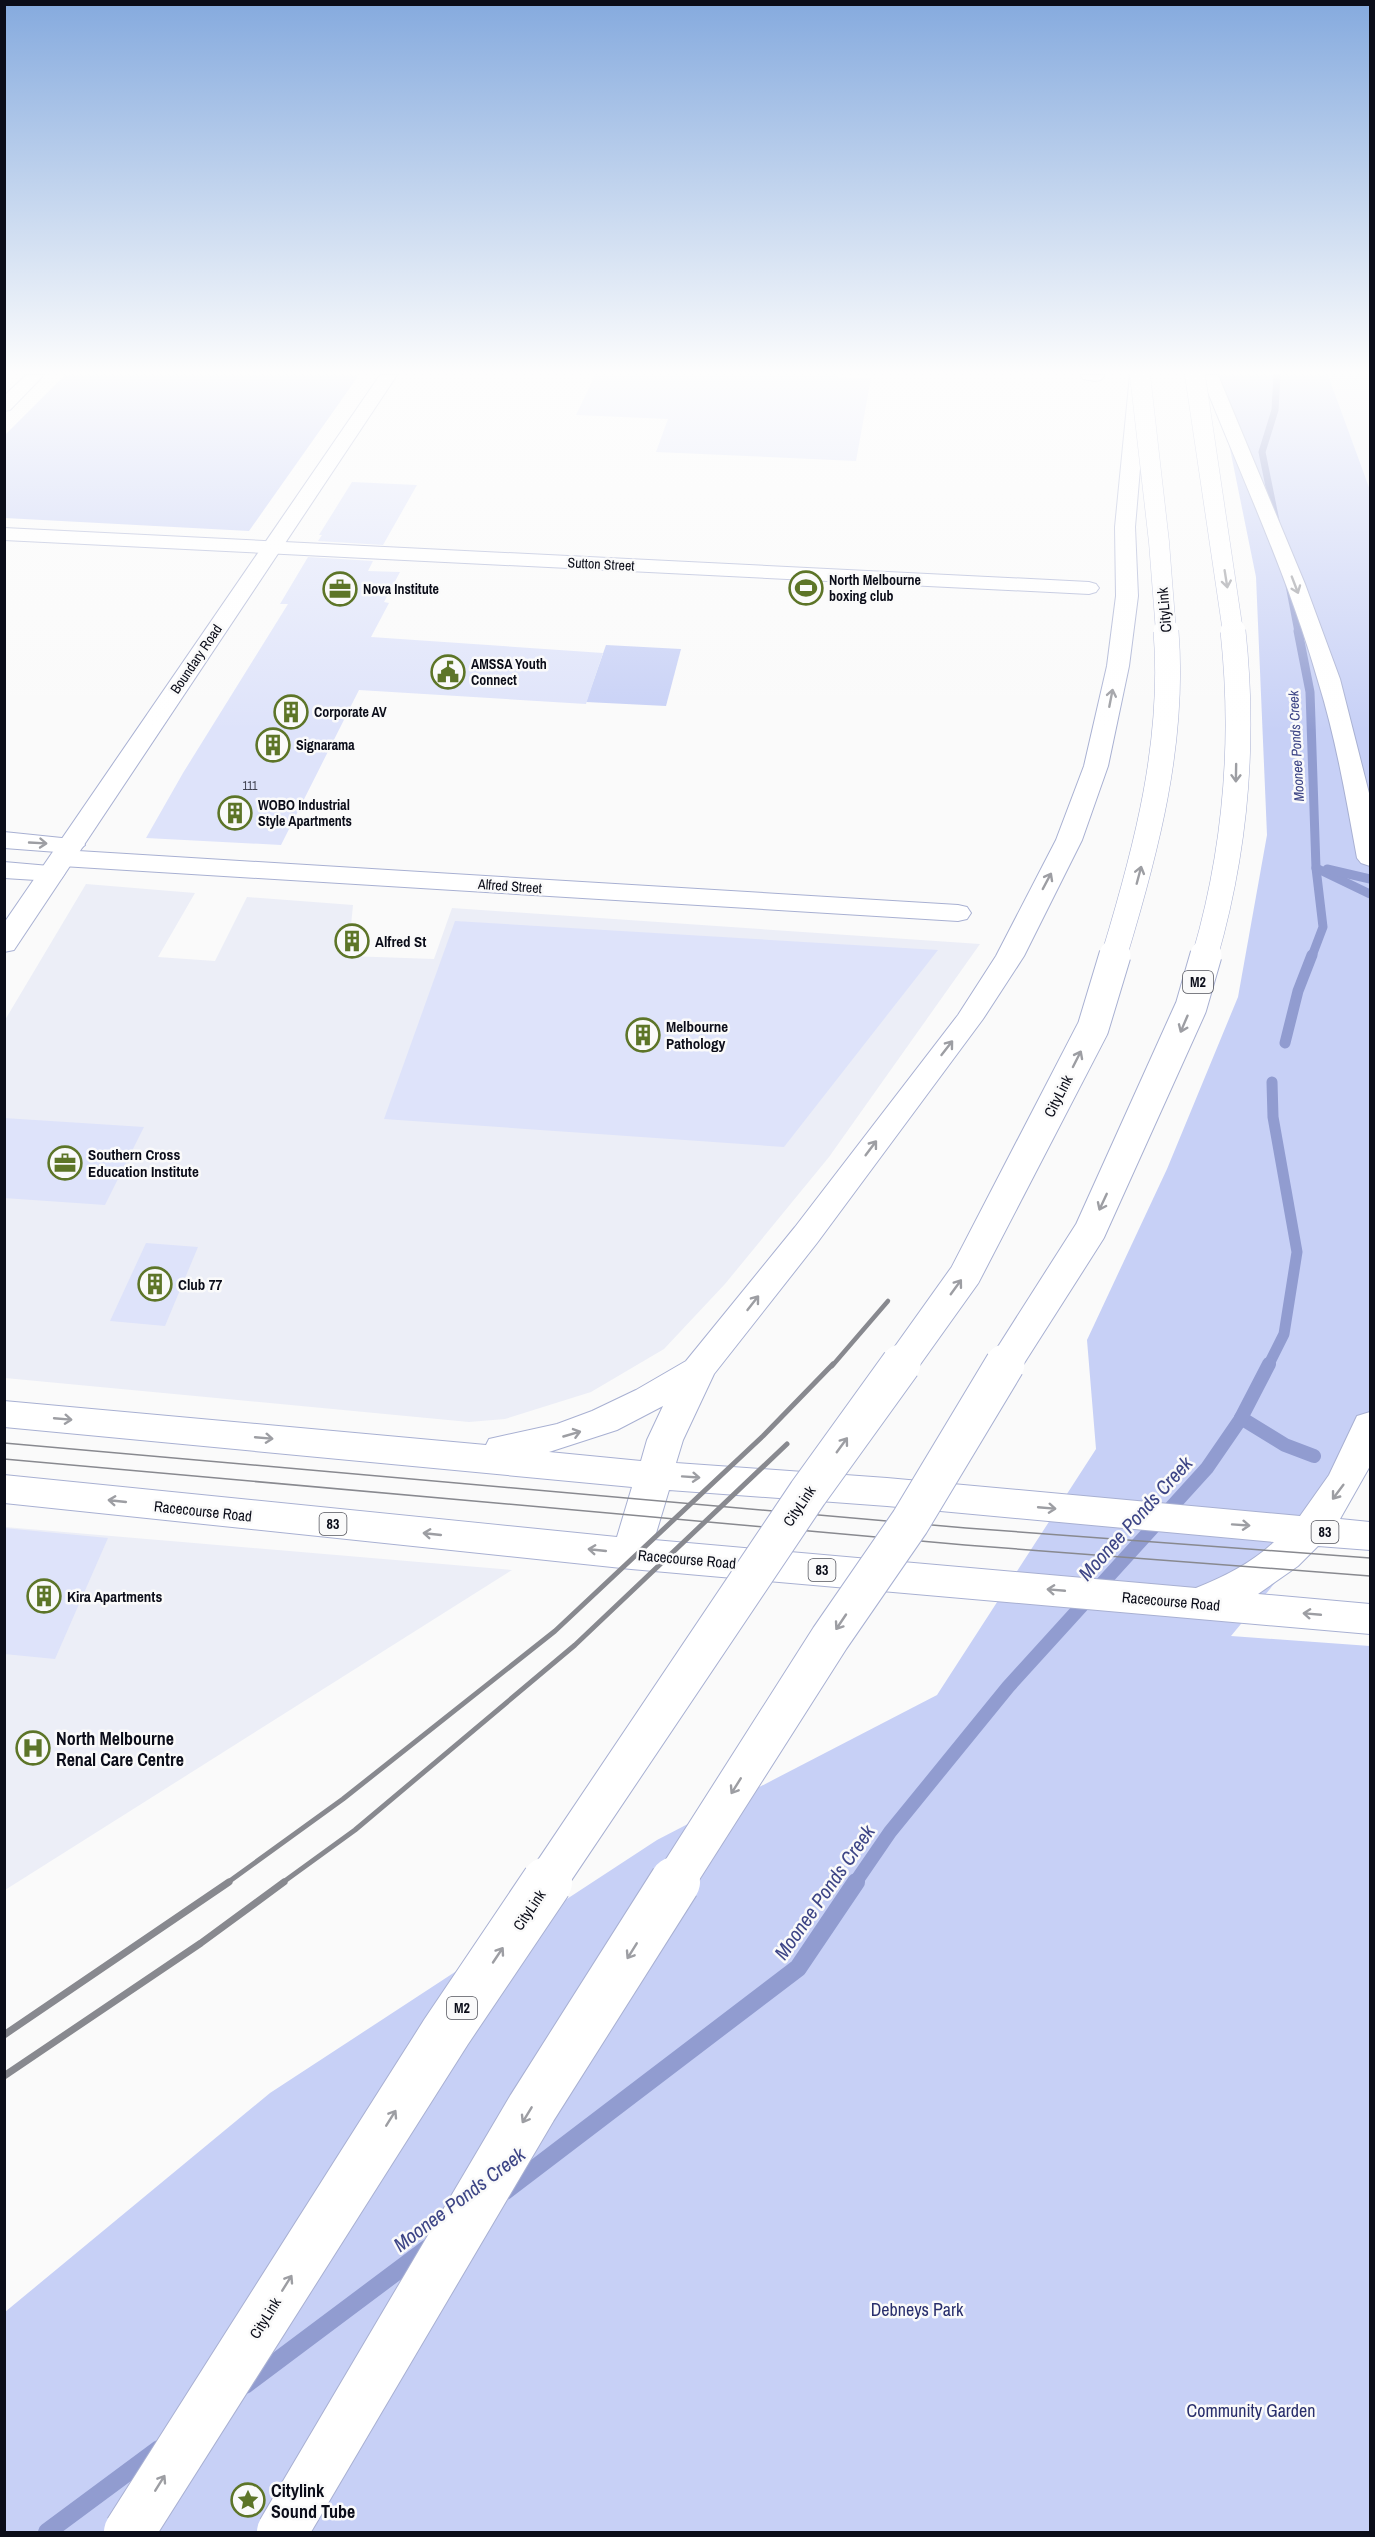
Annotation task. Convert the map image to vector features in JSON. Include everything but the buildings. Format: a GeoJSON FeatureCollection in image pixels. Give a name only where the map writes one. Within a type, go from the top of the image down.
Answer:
{"type":"FeatureCollection","features":[{"type":"Feature","properties":{"kind":"main road","name":"Boundary Road"},"geometry":{"type":"LineString","coordinates":[[4,944],[308,493]]}},
{"type":"Feature","properties":{"kind":"main road"},"geometry":{"type":"LineString","coordinates":[[632,1554],[655,1474],[677,1410],[708,1359],[806,1235],[969,1019],[1010,956],[1069,840],[1096,766],[1118,666],[1127,596],[1125,527],[1128,493]]}},
{"type":"Feature","properties":{"kind":"main road","name":"CityLink"},"geometry":{"type":"LineString","coordinates":[[129,2532],[446,2032],[808,1492],[965,1275],[1093,1028],[1140,870],[1165,740],[1169,670],[1153,493]]}},
{"type":"Feature","properties":{"kind":"main road","name":"M2"},"geometry":{"type":"LineString","coordinates":[[282,2532],[532,2108],[830,1638],[910,1522],[978,1407],[1090,1231],[1160,1080],[1191,1007],[1217,915],[1230,852],[1236,785],[1238,679],[1232,611],[1214,493]]}},
{"type":"Feature","properties":{"kind":"main road"},"geometry":{"type":"LineString","coordinates":[[1260,493],[1321,656],[1351,760],[1371,858]]}},
{"type":"Feature","properties":{"kind":"main road","name":"Sutton Street"},"geometry":{"type":"LineString","coordinates":[[4,534],[1089,588]]}},
{"type":"Feature","properties":{"kind":"main road","name":"Alfred Street"},"geometry":{"type":"LineString","coordinates":[[4,840],[62,858],[958,913]]}},
{"type":"Feature","properties":{"kind":"main road","name":"Alfred Street"},"geometry":{"type":"LineString","coordinates":[[4,870],[62,858]]}},
{"type":"Feature","properties":{"kind":"main road"},"geometry":{"type":"LineString","coordinates":[[453,1455],[544,1442],[582,1431],[639,1406],[708,1359]]}},
{"type":"Feature","properties":{"kind":"main road","name":"83"},"geometry":{"type":"LineString","coordinates":[[4,1414],[453,1455],[610,1472],[888,1492],[988,1503],[1371,1536]]}},
{"type":"Feature","properties":{"kind":"main road"},"geometry":{"type":"LineString","coordinates":[[1198,1604],[1221,1597],[1248,1583],[1280,1561],[1295,1530],[1347,1480],[1366,1438]]}},
{"type":"Feature","properties":{"kind":"main road","name":"Racecourse Road"},"geometry":{"type":"LineString","coordinates":[[4,1489],[632,1554],[1371,1619]]}},
{"type":"Feature","properties":{"kind":"shaded area"},"geometry":{"type":"Polygon","coordinates":[[[86,884],[195,893],[158,957],[215,961],[247,897],[353,905],[348,956],[434,959],[452,908],[980,944],[829,1157],[725,1284],[664,1349],[591,1392],[505,1419],[469,1422],[5,1378],[5,1020],[86,884]]]}},
{"type":"Feature","properties":{"kind":"shaded area"},"geometry":{"type":"Polygon","coordinates":[[[5,1527],[512,1570],[5,1890],[5,1527]]]}},
{"type":"Feature","properties":{"kind":"green space"},"geometry":{"type":"Polygon","coordinates":[[[5,493],[276,493],[249,531],[5,518],[5,493]]]}},
{"type":"Feature","properties":{"kind":"green space"},"geometry":{"type":"Polygon","coordinates":[[[1239,493],[1370,493],[1370,1468],[1231,1636],[1370,1646],[1370,2532],[5,2532],[5,2312],[270,2093],[657,1840],[937,1695],[1096,1449],[1087,1340],[1167,1169],[1238,997],[1267,835],[1256,577],[1239,493]]]}},
{"type":"Feature","properties":{"kind":"green space"},"geometry":{"type":"Polygon","coordinates":[[[606,645],[681,649],[666,706],[586,702],[606,645]]]}},
{"type":"Feature","properties":{"kind":"waterway","name":"Moonee Ponds Creek"},"geometry":{"type":"LineString","coordinates":[[1270,493],[1276,521]]}},
{"type":"Feature","properties":{"kind":"waterway","name":"Moonee Ponds Creek"},"geometry":{"type":"LineString","coordinates":[[1289,585],[1298,632]]}},
{"type":"Feature","properties":{"kind":"waterway","name":"Moonee Ponds Creek"},"geometry":{"type":"LineString","coordinates":[[1298,631],[1310,692],[1316,868]]}},
{"type":"Feature","properties":{"kind":"waterway","name":"Moonee Ponds Creek"},"geometry":{"type":"LineString","coordinates":[[1312,956],[1323,927],[1316,868]]}},
{"type":"Feature","properties":{"kind":"waterway"},"geometry":{"type":"LineString","coordinates":[[1316,868],[1370,894]]}},
{"type":"Feature","properties":{"kind":"waterway"},"geometry":{"type":"LineString","coordinates":[[1327,869],[1370,879]]}},
{"type":"Feature","properties":{"kind":"waterway","name":"Moonee Ponds Creek"},"geometry":{"type":"LineString","coordinates":[[1285,1043],[1298,991],[1312,955]]}},
{"type":"Feature","properties":{"kind":"waterway","name":"Moonee Ponds Creek"},"geometry":{"type":"LineString","coordinates":[[1269,1364],[1284,1334],[1297,1252],[1273,1117],[1272,1082]]}},
{"type":"Feature","properties":{"kind":"waterway","name":"Moonee Ponds Creek"},"geometry":{"type":"LineString","coordinates":[[1241,1418],[1269,1364]]}},
{"type":"Feature","properties":{"kind":"waterway","name":"Moonee Ponds Creek"},"geometry":{"type":"LineString","coordinates":[[855,1883],[890,1832],[1008,1687],[1207,1468],[1241,1418]]}},
{"type":"Feature","properties":{"kind":"waterway"},"geometry":{"type":"LineString","coordinates":[[1241,1418],[1285,1445],[1314,1456]]}},
{"type":"Feature","properties":{"kind":"waterway","name":"Moonee Ponds Creek"},"geometry":{"type":"LineString","coordinates":[[505,2191],[798,1968],[856,1882]]}},
{"type":"Feature","properties":{"kind":"waterway","name":"Moonee Ponds Creek"},"geometry":{"type":"LineString","coordinates":[[245,2385],[428,2248]]}},
{"type":"Feature","properties":{"kind":"waterway","name":"Moonee Ponds Creek"},"geometry":{"type":"LineString","coordinates":[[47,2532],[159,2449]]}},
{"type":"Feature","properties":{"kind":"tram line"},"geometry":{"type":"LineString","coordinates":[[4,1443],[966,1528],[1370,1558]]}},
{"type":"Feature","properties":{"kind":"tram line"},"geometry":{"type":"LineString","coordinates":[[4,1459],[965,1545],[1370,1576]]}},
{"type":"Feature","properties":{"kind":"railway"},"geometry":{"type":"LineString","coordinates":[[832,1366],[888,1301]]}},
{"type":"Feature","properties":{"kind":"railway"},"geometry":{"type":"LineString","coordinates":[[227,1883],[343,1799],[555,1631],[763,1436],[833,1364]]}},
{"type":"Feature","properties":{"kind":"railway"},"geometry":{"type":"LineString","coordinates":[[282,1883],[355,1830],[575,1645],[787,1444]]}},
{"type":"Feature","properties":{"kind":"railway"},"geometry":{"type":"LineString","coordinates":[[4,2035],[229,1882]]}},
{"type":"Feature","properties":{"kind":"railway"},"geometry":{"type":"LineString","coordinates":[[4,2076],[201,1943],[284,1882]]}},
{"type":"Feature","properties":{"kind":"place","name":"North Melbourne boxing club"},"geometry":{"type":"Point","coordinates":[806,588]}},
{"type":"Feature","properties":{"kind":"place","name":"Nova Institute"},"geometry":{"type":"Point","coordinates":[340,589]}},
{"type":"Feature","properties":{"kind":"place","name":"AMSSA Youth Connect"},"geometry":{"type":"Point","coordinates":[448,672]}},
{"type":"Feature","properties":{"kind":"place","name":"Corporate AV"},"geometry":{"type":"Point","coordinates":[291,712]}},
{"type":"Feature","properties":{"kind":"place","name":"Signarama"},"geometry":{"type":"Point","coordinates":[273,745]}},
{"type":"Feature","properties":{"kind":"place","name":"WOBO Industrial Style Apartments"},"geometry":{"type":"Point","coordinates":[235,813]}},
{"type":"Feature","properties":{"kind":"place","name":"Alfred St"},"geometry":{"type":"Point","coordinates":[352,941]}},
{"type":"Feature","properties":{"kind":"place","name":"Melbourne Pathology"},"geometry":{"type":"Point","coordinates":[643,1035]}},
{"type":"Feature","properties":{"kind":"place","name":"Southern Cross Education Institute"},"geometry":{"type":"Point","coordinates":[65,1163]}},
{"type":"Feature","properties":{"kind":"place","name":"Club 77"},"geometry":{"type":"Point","coordinates":[155,1284]}},
{"type":"Feature","properties":{"kind":"place","name":"Kira Apartments"},"geometry":{"type":"Point","coordinates":[44,1596]}},
{"type":"Feature","properties":{"kind":"place","name":"North Melbourne Renal Care Centre"},"geometry":{"type":"Point","coordinates":[33,1748]}},
{"type":"Feature","properties":{"kind":"place","name":"Citylink Sound Tube"},"geometry":{"type":"Point","coordinates":[248,2500]}},
{"type":"Feature","properties":{"kind":"park label","name":"Debneys Park"},"geometry":{"type":"Point","coordinates":[917,2309]}},
{"type":"Feature","properties":{"kind":"park label","name":"Community Garden"},"geometry":{"type":"Point","coordinates":[1251,2410]}}]}
